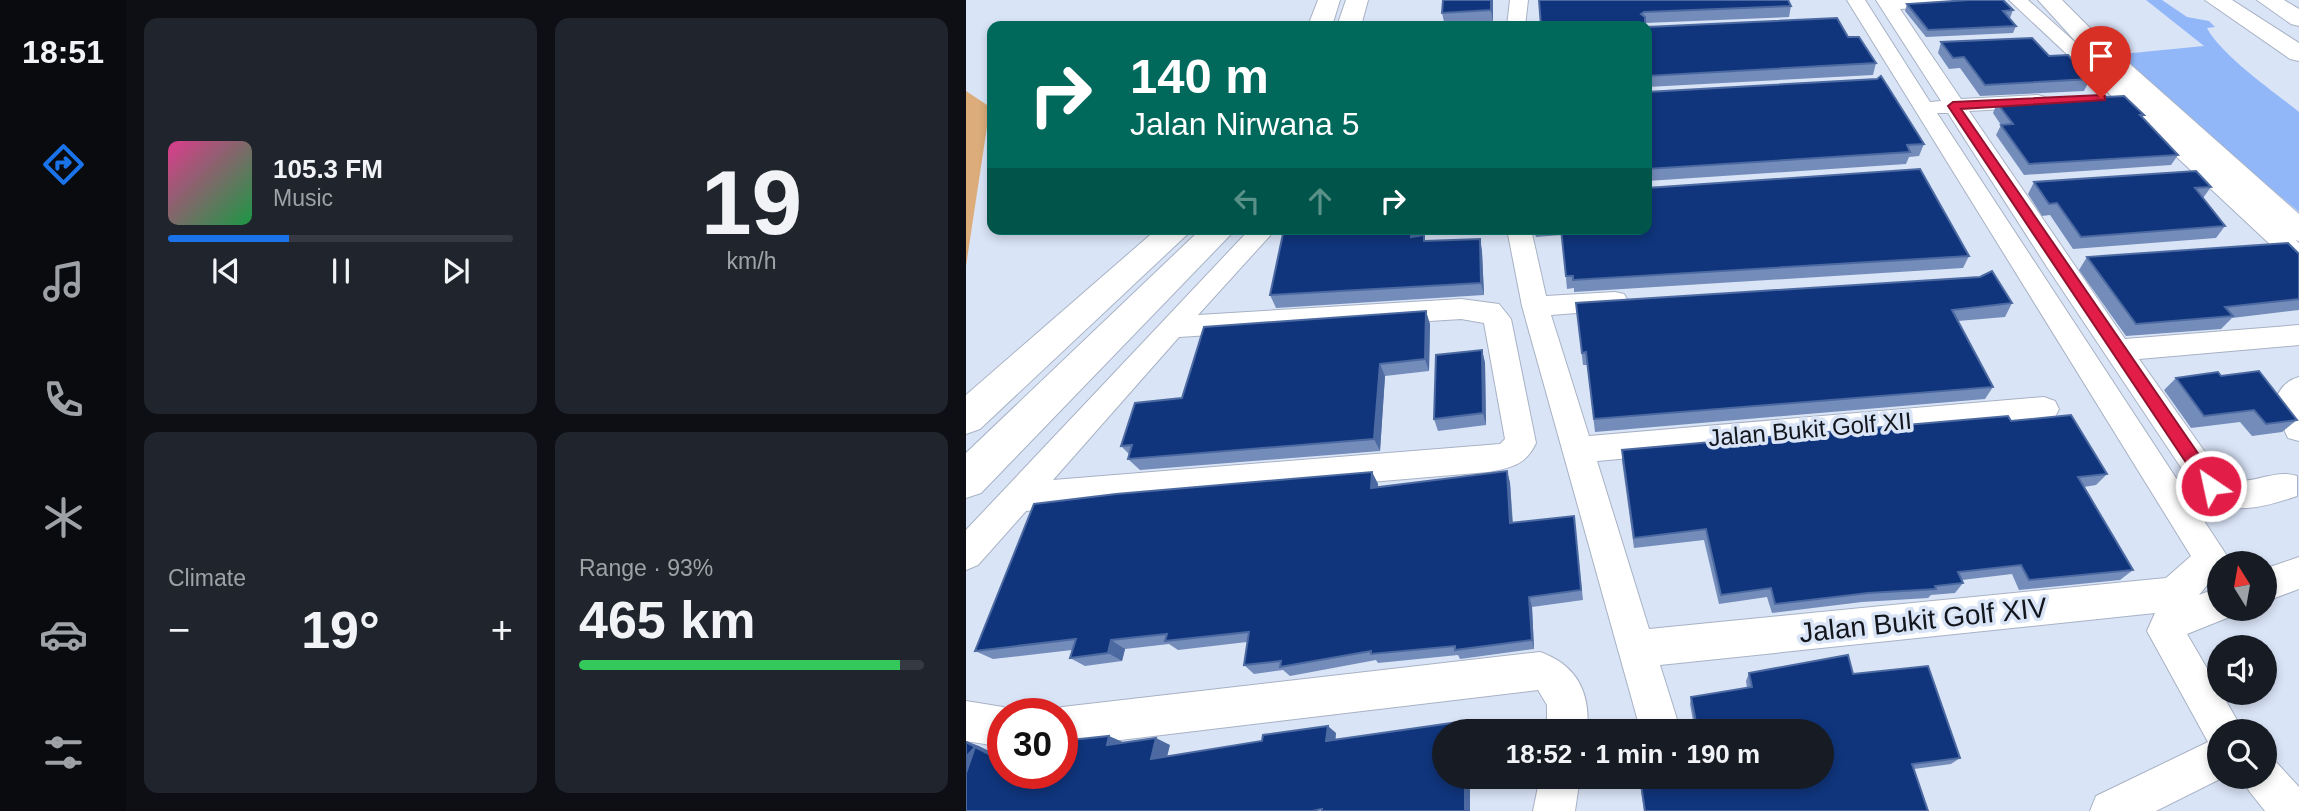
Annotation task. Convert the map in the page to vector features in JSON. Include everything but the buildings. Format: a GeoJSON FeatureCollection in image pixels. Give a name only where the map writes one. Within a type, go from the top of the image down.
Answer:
{"type":"FeatureCollection","features":[{"type":"Feature","properties":{"kind":"main road"},"geometry":{"type":"LineString","coordinates":[[1322,21],[1329,0]]}},
{"type":"Feature","properties":{"kind":"main road"},"geometry":{"type":"LineString","coordinates":[[1351,21],[1357,0]]}},
{"type":"Feature","properties":{"kind":"main road"},"geometry":{"type":"LineString","coordinates":[[2049,0],[2294,244]]}},
{"type":"Feature","properties":{"kind":"main road"},"geometry":{"type":"LineString","coordinates":[[2216,0],[2299,54]]}},
{"type":"Feature","properties":{"kind":"main road"},"geometry":{"type":"LineString","coordinates":[[2268,0],[2299,19]]}},
{"type":"Feature","properties":{"kind":"main road"},"geometry":{"type":"LineString","coordinates":[[966,418],[1170,235]]}},
{"type":"Feature","properties":{"kind":"main road"},"geometry":{"type":"LineString","coordinates":[[966,480],[1214,235]]}},
{"type":"Feature","properties":{"kind":"main road"},"geometry":{"type":"LineString","coordinates":[[1074,321],[1113,334]]}},
{"type":"Feature","properties":{"kind":"street"},"geometry":{"type":"LineString","coordinates":[[1517,21],[1519,0]]}},
{"type":"Feature","properties":{"kind":"street"},"geometry":{"type":"LineString","coordinates":[[1856,0],[1922,107],[2059,100]]}},
{"type":"Feature","properties":{"kind":"street"},"geometry":{"type":"LineString","coordinates":[[1886,2],[1965,0]]}},
{"type":"Feature","properties":{"kind":"street"},"geometry":{"type":"LineString","coordinates":[[2018,0],[2207,172],[2294,244]]}},
{"type":"Feature","properties":{"kind":"street"},"geometry":{"type":"LineString","coordinates":[[1886,2],[2056,261],[2211,486],[2223,495],[2249,494],[2286,486]]}},
{"type":"Feature","properties":{"kind":"street"},"geometry":{"type":"LineString","coordinates":[[2035,40],[2061,39]]}},
{"type":"Feature","properties":{"kind":"street"},"geometry":{"type":"LineString","coordinates":[[1915,47],[1942,45]]}},
{"type":"Feature","properties":{"kind":"street"},"geometry":{"type":"LineString","coordinates":[[2099,98],[2126,97]]}},
{"type":"Feature","properties":{"kind":"street","name":"Jalan Bukit Golf XIV"},"geometry":{"type":"LineString","coordinates":[[1637,649],[2168,594],[2178,591],[2207,566],[1922,107]]}},
{"type":"Feature","properties":{"kind":"street"},"geometry":{"type":"LineString","coordinates":[[2180,174],[2207,172]]}},
{"type":"Feature","properties":{"kind":"street"},"geometry":{"type":"LineString","coordinates":[[2007,186],[2034,184]]}},
{"type":"Feature","properties":{"kind":"street"},"geometry":{"type":"LineString","coordinates":[[966,554],[1171,327],[1258,235]]}},
{"type":"Feature","properties":{"kind":"street"},"geometry":{"type":"LineString","coordinates":[[1520,235],[1535,306],[1657,719]]}},
{"type":"Feature","properties":{"kind":"street"},"geometry":{"type":"LineString","coordinates":[[2257,246],[2294,244]]}},
{"type":"Feature","properties":{"kind":"street"},"geometry":{"type":"LineString","coordinates":[[2056,261],[2083,259]]}},
{"type":"Feature","properties":{"kind":"street"},"geometry":{"type":"LineString","coordinates":[[1535,306],[1645,299]]}},
{"type":"Feature","properties":{"kind":"street"},"geometry":{"type":"LineString","coordinates":[[1018,497],[1488,459],[1509,454],[1521,443],[1497,319],[1489,311],[1461,309],[1171,327]]}},
{"type":"Feature","properties":{"kind":"street"},"geometry":{"type":"LineString","coordinates":[[2118,350],[2299,335]]}},
{"type":"Feature","properties":{"kind":"street"},"geometry":{"type":"LineString","coordinates":[[2299,388],[2288,399],[2287,407],[2299,429]]}},
{"type":"Feature","properties":{"kind":"street","name":"Jalan Bukit Golf XII"},"geometry":{"type":"LineString","coordinates":[[1576,450],[2044,409]]}},
{"type":"Feature","properties":{"kind":"street"},"geometry":{"type":"LineString","coordinates":[[2277,581],[2299,573]]}},
{"type":"Feature","properties":{"kind":"street"},"geometry":{"type":"LineString","coordinates":[[2207,609],[2170,623],[2165,631],[2216,719]]}},
{"type":"Feature","properties":{"kind":"street"},"geometry":{"type":"LineString","coordinates":[[1078,725],[1540,671],[1556,680],[1563,694],[1568,719]]}},
{"type":"Feature","properties":{"kind":"street"},"geometry":{"type":"LineString","coordinates":[[966,721],[987,724]]}},
{"type":"Feature","properties":{"kind":"street"},"geometry":{"type":"LineString","coordinates":[[2111,811],[2207,764]]}},
{"type":"Feature","properties":{"kind":"street"},"geometry":{"type":"LineString","coordinates":[[1554,811],[1558,789]]}},
{"type":"Feature","properties":{"kind":"street"},"geometry":{"type":"LineString","coordinates":[[2273,789],[2291,811]]}},
{"type":"Feature","properties":{"kind":"shaded area"},"geometry":{"type":"Polygon","coordinates":[[[966,91],[987,105],[987,127],[966,266],[966,91]]]}},
{"type":"Feature","properties":{"kind":"water"},"geometry":{"type":"Polygon","coordinates":[[[2146,0],[2162,0],[2187,17],[2209,21],[2215,27],[2207,28],[2224,50],[2299,112],[2299,212],[2112,55],[2204,46],[2146,0]]]}},
{"type":"Feature","properties":{"kind":"route"},"geometry":{"type":"LineString","coordinates":[[2101,98],[1953,106],[2211,486]]}}]}
